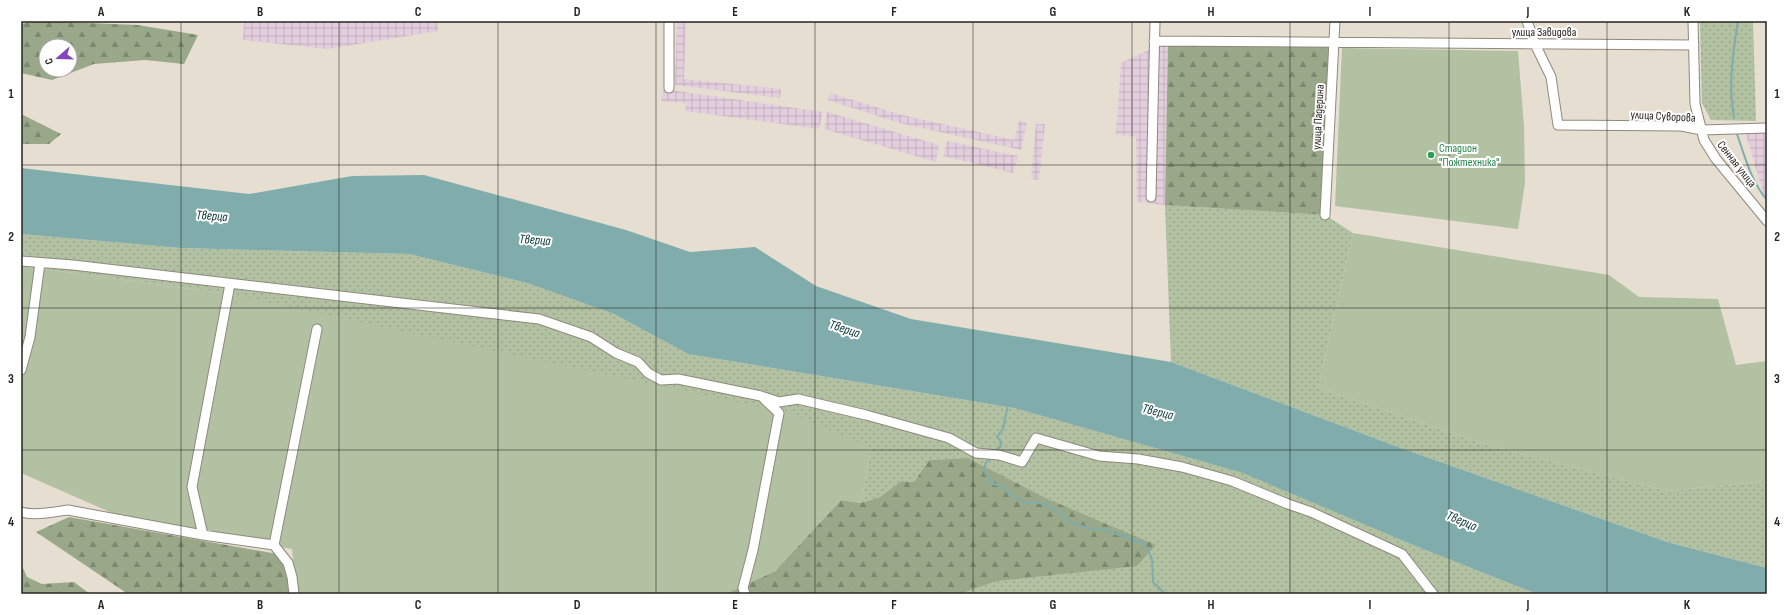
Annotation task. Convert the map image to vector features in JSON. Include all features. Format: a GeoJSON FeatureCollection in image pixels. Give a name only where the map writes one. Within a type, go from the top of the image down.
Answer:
{"type":"FeatureCollection","features":[{"type":"Feature","properties":{"kind":"street"},"geometry":{"type":"LineString","coordinates":[[669,88],[670,21]]}},
{"type":"Feature","properties":{"kind":"street"},"geometry":{"type":"LineString","coordinates":[[1151,197],[1155,21]]}},
{"type":"Feature","properties":{"kind":"street","name":"улица Падерина"},"geometry":{"type":"LineString","coordinates":[[1325,215],[1335,21]]}},
{"type":"Feature","properties":{"kind":"street"},"geometry":{"type":"LineString","coordinates":[[1528,21],[1535,44]]}},
{"type":"Feature","properties":{"kind":"street","name":"Сенная улица"},"geometry":{"type":"LineString","coordinates":[[1693,21],[1696,104],[1704,140],[1716,159],[1767,221]]}},
{"type":"Feature","properties":{"kind":"street","name":"улица Завидова"},"geometry":{"type":"LineString","coordinates":[[1154,41],[1694,45]]}},
{"type":"Feature","properties":{"kind":"street","name":"улица Суворова"},"geometry":{"type":"LineString","coordinates":[[1535,44],[1552,77],[1558,125],[1681,126],[1702,130],[1767,128]]}},
{"type":"Feature","properties":{"kind":"street"},"geometry":{"type":"LineString","coordinates":[[21,261],[539,319],[591,337],[616,354],[638,362],[648,372],[661,380],[678,379],[761,396],[779,402],[798,399],[866,415],[949,438],[976,453],[999,455],[1022,462],[1036,438],[1098,456],[1138,458],[1182,467],[1225,479],[1311,512],[1402,554],[1433,594]]}},
{"type":"Feature","properties":{"kind":"street"},"geometry":{"type":"LineString","coordinates":[[21,370],[30,337],[40,263]]}},
{"type":"Feature","properties":{"kind":"street"},"geometry":{"type":"LineString","coordinates":[[203,536],[192,487],[230,284]]}},
{"type":"Feature","properties":{"kind":"street"},"geometry":{"type":"LineString","coordinates":[[274,546],[316,328]]}},
{"type":"Feature","properties":{"kind":"street"},"geometry":{"type":"LineString","coordinates":[[745,594],[743,588],[753,550],[779,413],[761,396]]}},
{"type":"Feature","properties":{"kind":"street"},"geometry":{"type":"LineString","coordinates":[[21,512],[33,513],[68,510],[203,536],[274,546],[288,563],[292,577],[294,594]]}},
{"type":"Feature","properties":{"kind":"shaded area"},"geometry":{"type":"Polygon","coordinates":[[[244,21],[438,21],[438,31],[328,49],[243,40],[244,21]]]}},
{"type":"Feature","properties":{"kind":"shaded area"},"geometry":{"type":"Polygon","coordinates":[[[677,21],[686,21],[684,79],[781,89],[780,98],[675,85],[677,21]]]}},
{"type":"Feature","properties":{"kind":"shaded area"},"geometry":{"type":"Polygon","coordinates":[[[1168,41],[1165,205],[1137,202],[1136,137],[1116,134],[1121,63],[1168,41]]]}},
{"type":"Feature","properties":{"kind":"shaded area"},"geometry":{"type":"Polygon","coordinates":[[[663,89],[823,112],[819,129],[685,111],[686,103],[661,101],[663,89]]]}},
{"type":"Feature","properties":{"kind":"shaded area"},"geometry":{"type":"Polygon","coordinates":[[[830,93],[902,115],[1014,140],[1019,121],[1027,122],[1021,150],[899,123],[828,100],[830,93]]]}},
{"type":"Feature","properties":{"kind":"shaded area"},"geometry":{"type":"Polygon","coordinates":[[[827,112],[939,145],[936,162],[824,129],[827,112]]]}},
{"type":"Feature","properties":{"kind":"shaded area"},"geometry":{"type":"Polygon","coordinates":[[[1036,124],[1045,124],[1039,180],[1031,179],[1036,124]]]}},
{"type":"Feature","properties":{"kind":"shaded area"},"geometry":{"type":"Polygon","coordinates":[[[1745,131],[1767,131],[1767,206],[1745,131]]]}},
{"type":"Feature","properties":{"kind":"shaded area"},"geometry":{"type":"Polygon","coordinates":[[[947,141],[1018,156],[1013,173],[943,156],[947,141]]]}},
{"type":"Feature","properties":{"kind":"green space"},"geometry":{"type":"Polygon","coordinates":[[[36,21],[138,25],[198,35],[184,64],[145,60],[94,64],[78,70],[78,38],[38,38],[38,77],[21,73],[21,24],[36,21]]]}},
{"type":"Feature","properties":{"kind":"green space"},"geometry":{"type":"Polygon","coordinates":[[[1700,21],[1753,21],[1756,121],[1711,120],[1702,103],[1700,21]]]}},
{"type":"Feature","properties":{"kind":"green space"},"geometry":{"type":"Polygon","coordinates":[[[1168,41],[1335,43],[1325,215],[1165,205],[1168,41]]]}},
{"type":"Feature","properties":{"kind":"green space","name":"Стадион \"Пожтехника\""},"geometry":{"type":"Polygon","coordinates":[[[1342,48],[1518,51],[1524,126],[1525,183],[1518,229],[1335,206],[1342,48]]]}},
{"type":"Feature","properties":{"kind":"green space"},"geometry":{"type":"Polygon","coordinates":[[[43,78],[57,78],[52,80],[43,78]]]}},
{"type":"Feature","properties":{"kind":"green space"},"geometry":{"type":"Polygon","coordinates":[[[21,114],[61,134],[49,144],[21,144],[21,114]]]}},
{"type":"Feature","properties":{"kind":"green space"},"geometry":{"type":"Polygon","coordinates":[[[1165,205],[1325,215],[1353,233],[1318,388],[1491,446],[1668,491],[1767,481],[1767,568],[1667,542],[1398,447],[1171,362],[1165,205]]]}},
{"type":"Feature","properties":{"kind":"green space"},"geometry":{"type":"Polygon","coordinates":[[[1353,233],[1609,275],[1639,297],[1718,299],[1736,365],[1767,361],[1767,481],[1668,491],[1491,446],[1318,388],[1353,233]]]}},
{"type":"Feature","properties":{"kind":"green space"},"geometry":{"type":"Polygon","coordinates":[[[21,234],[180,248],[409,254],[527,283],[614,314],[688,354],[1014,408],[1244,473],[1413,545],[1537,594],[960,594],[997,581],[1050,500],[968,458],[929,460],[914,482],[901,481],[880,497],[861,503],[871,448],[229,294],[21,266],[21,234]]]}},
{"type":"Feature","properties":{"kind":"green space"},"geometry":{"type":"Polygon","coordinates":[[[21,266],[229,294],[792,414],[871,448],[861,503],[841,500],[775,571],[725,594],[296,594],[292,549],[128,520],[21,473],[21,266]]]}},
{"type":"Feature","properties":{"kind":"green space"},"geometry":{"type":"Polygon","coordinates":[[[968,458],[1050,500],[1156,545],[1137,566],[997,581],[960,594],[725,594],[775,571],[841,500],[861,503],[880,497],[901,481],[914,482],[929,460],[968,458]]]}},
{"type":"Feature","properties":{"kind":"green space"},"geometry":{"type":"Polygon","coordinates":[[[69,517],[283,555],[290,594],[128,594],[36,532],[69,517]]]}},
{"type":"Feature","properties":{"kind":"green space"},"geometry":{"type":"Polygon","coordinates":[[[21,564],[27,577],[42,584],[74,582],[90,594],[21,594],[21,564]]]}},
{"type":"Feature","properties":{"kind":"water","name":"Тверца"},"geometry":{"type":"Polygon","coordinates":[[[21,168],[249,194],[352,176],[424,175],[626,230],[690,252],[755,247],[816,286],[911,319],[1171,362],[1398,447],[1667,542],[1767,568],[1767,594],[1537,594],[1413,545],[1243,473],[1014,408],[688,354],[614,314],[527,283],[409,254],[180,248],[21,234],[21,168]]]}},
{"type":"Feature","properties":{"kind":"waterway"},"geometry":{"type":"LineString","coordinates":[[1734,117],[1731,81],[1738,21]]}},
{"type":"Feature","properties":{"kind":"waterway"},"geometry":{"type":"LineString","coordinates":[[1737,134],[1753,177],[1761,193],[1767,200]]}},
{"type":"Feature","properties":{"kind":"waterway"},"geometry":{"type":"LineString","coordinates":[[995,451],[1001,446],[1000,440],[997,437],[1003,429],[1008,405]]}},
{"type":"Feature","properties":{"kind":"waterway"},"geometry":{"type":"LineString","coordinates":[[991,457],[985,464],[985,472],[993,484],[1002,486],[1009,494],[1027,503],[1042,503],[1055,510],[1072,523],[1088,528],[1105,530],[1145,544],[1152,559],[1153,582],[1165,594]]}},
{"type":"Feature","properties":{"kind":"place","name":"Стадион \"Пожтехника\""},"geometry":{"type":"Point","coordinates":[1431,155]}}]}
